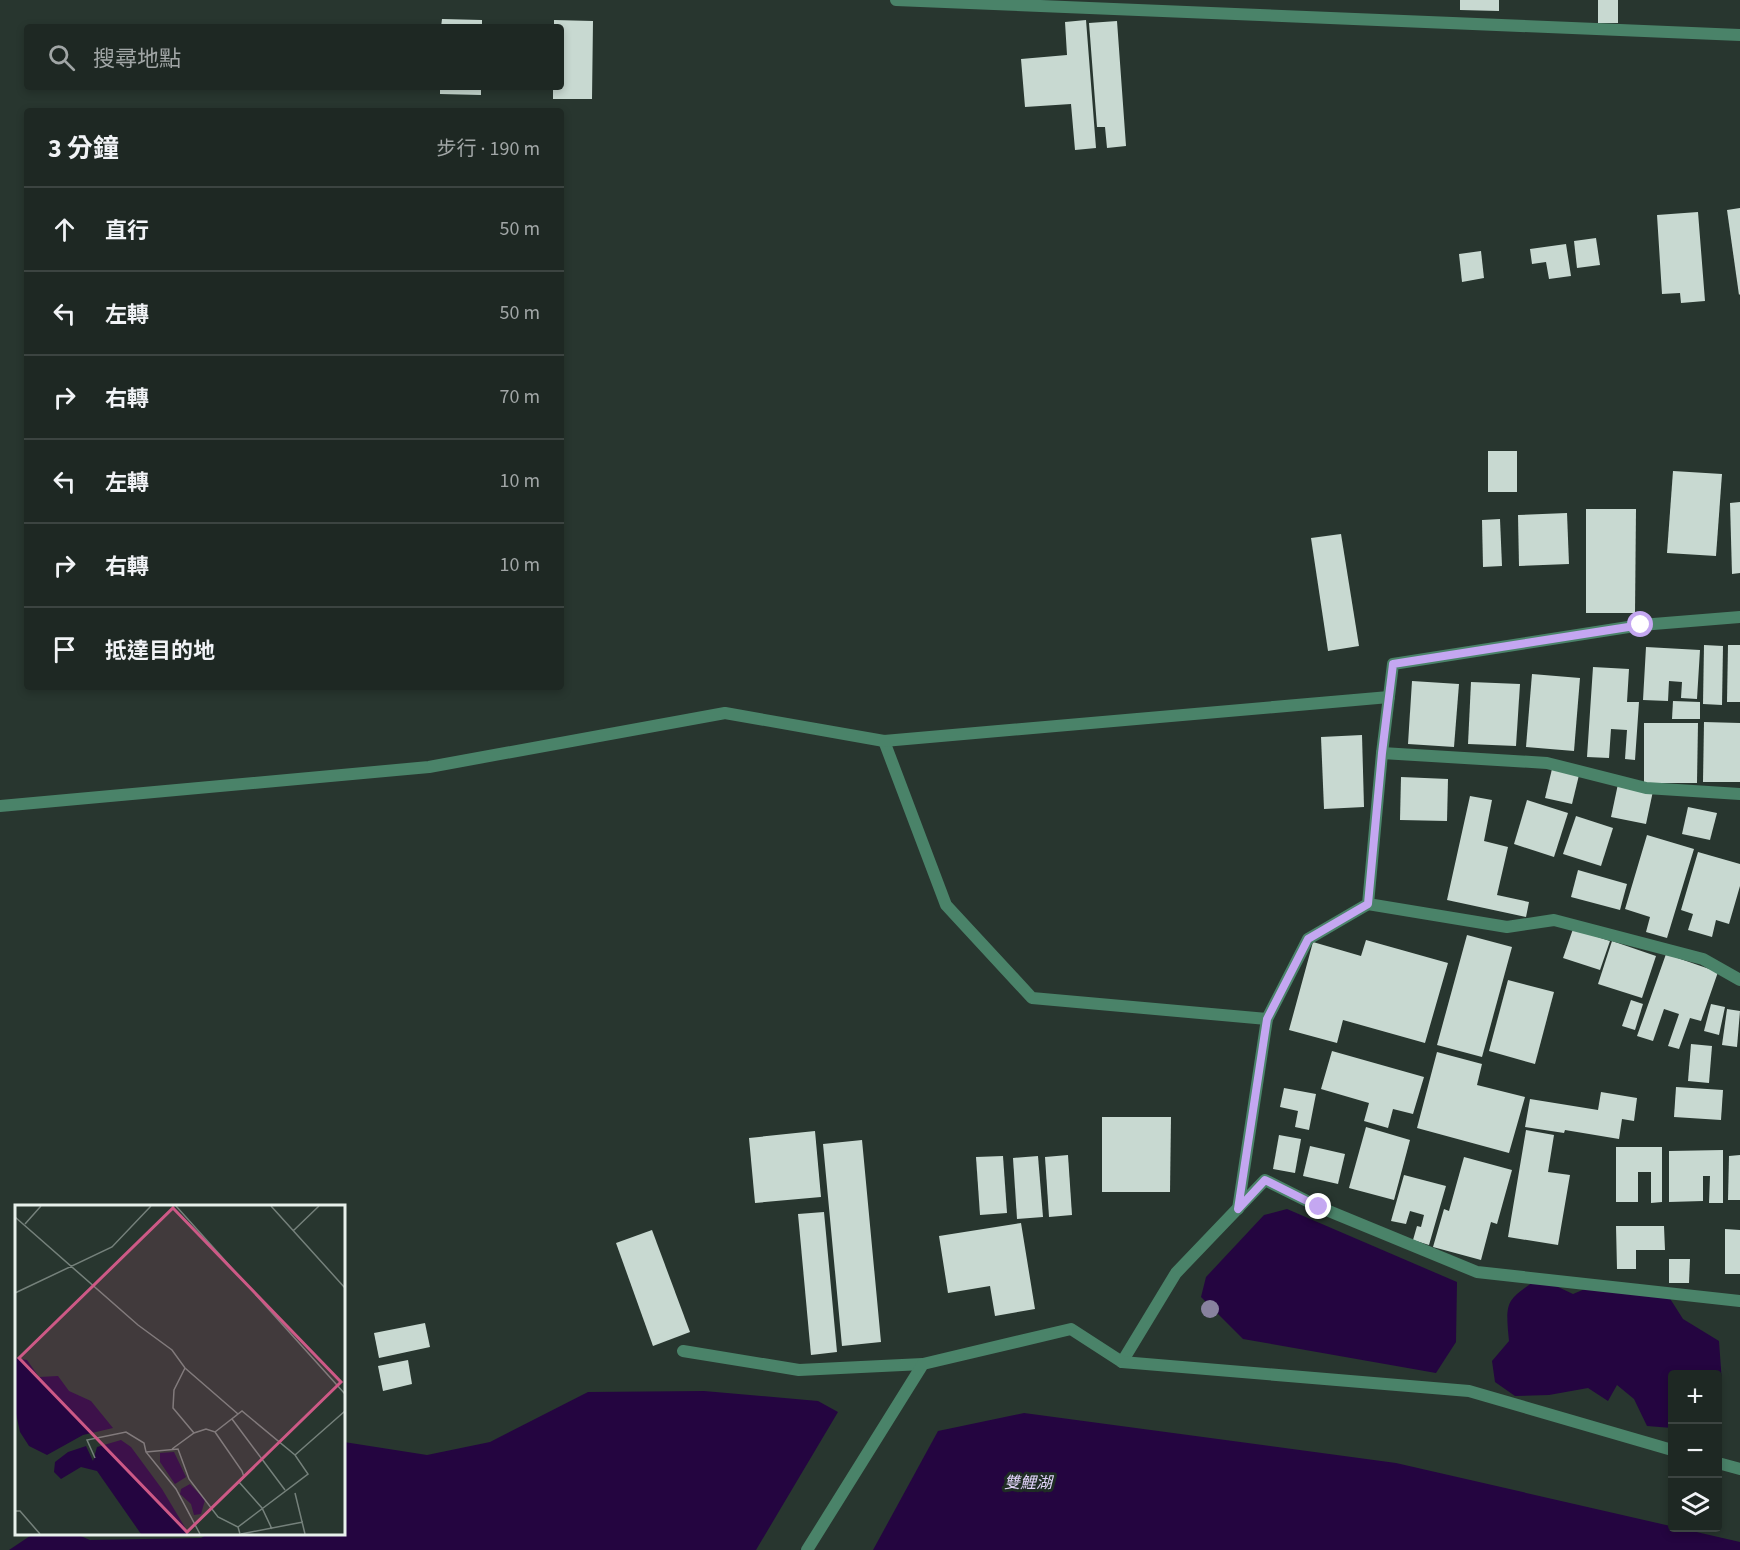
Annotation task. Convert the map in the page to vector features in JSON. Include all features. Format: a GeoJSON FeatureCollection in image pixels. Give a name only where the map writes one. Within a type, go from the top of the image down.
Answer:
{"type":"FeatureCollection","features":[{"type":"Feature","properties":{"kind":"street"},"geometry":{"type":"LineString","coordinates":[[896,0],[1740,35]]}},
{"type":"Feature","properties":{"kind":"street"},"geometry":{"type":"LineString","coordinates":[[1368,904],[1393,664],[1641,625],[1740,617]]}},
{"type":"Feature","properties":{"kind":"street"},"geometry":{"type":"LineString","coordinates":[[0,806],[429,767],[725,713],[885,741],[1389,697]]}},
{"type":"Feature","properties":{"kind":"street"},"geometry":{"type":"LineString","coordinates":[[885,741],[946,905],[1032,998],[1267,1019]]}},
{"type":"Feature","properties":{"kind":"street"},"geometry":{"type":"LineString","coordinates":[[1382,753],[1547,763],[1646,788],[1740,794]]}},
{"type":"Feature","properties":{"kind":"street"},"geometry":{"type":"LineString","coordinates":[[1238,1209],[1267,1019],[1308,939],[1368,904],[1507,927],[1554,920],[1702,959],[1740,980]]}},
{"type":"Feature","properties":{"kind":"street"},"geometry":{"type":"LineString","coordinates":[[1122,1362],[1176,1273],[1265,1180],[1319,1207],[1477,1272],[1740,1301]]}},
{"type":"Feature","properties":{"kind":"street"},"geometry":{"type":"LineString","coordinates":[[684,1351],[799,1370],[923,1364],[1071,1329],[1122,1362],[1469,1391],[1668,1449]]}},
{"type":"Feature","properties":{"kind":"street"},"geometry":{"type":"LineString","coordinates":[[807,1550],[923,1364]]}},
{"type":"Feature","properties":{"kind":"street"},"geometry":{"type":"LineString","coordinates":[[1722,1463],[1740,1469]]}},
{"type":"Feature","properties":{"kind":"water"},"geometry":{"type":"Polygon","coordinates":[[[1287,1209],[1457,1282],[1456,1342],[1436,1373],[1243,1339],[1201,1297],[1206,1277],[1264,1215],[1287,1209]]]}},
{"type":"Feature","properties":{"kind":"water"},"geometry":{"type":"Polygon","coordinates":[[[1539,1278],[1573,1294],[1592,1286],[1669,1297],[1683,1319],[1719,1341],[1721,1370],[1668,1370],[1668,1428],[1647,1426],[1634,1399],[1617,1385],[1608,1401],[1588,1388],[1549,1395],[1515,1396],[1495,1382],[1492,1361],[1509,1341],[1508,1309],[1514,1297],[1539,1278]]]}},
{"type":"Feature","properties":{"kind":"water"},"geometry":{"type":"Polygon","coordinates":[[[704,1391],[818,1401],[838,1412],[756,1550],[9,1550],[32,1535],[78,1535],[90,1540],[201,1538],[206,1535],[345,1535],[345,1442],[427,1455],[490,1442],[588,1392],[704,1391]]]}},
{"type":"Feature","properties":{"kind":"water","name":"雙鯉湖"},"geometry":{"type":"Polygon","coordinates":[[[1024,1413],[1396,1463],[1668,1525],[1668,1532],[1696,1532],[1740,1542],[1740,1550],[873,1550],[938,1431],[1024,1413]]]}},
{"type":"Feature","properties":{"kind":"building"},"geometry":{"type":"Polygon","coordinates":[[[1460,0],[1499,0],[1499,11],[1460,10],[1460,0]]]}},
{"type":"Feature","properties":{"kind":"building"},"geometry":{"type":"Polygon","coordinates":[[[1598,0],[1618,0],[1618,23],[1598,23],[1598,0]]]}},
{"type":"Feature","properties":{"kind":"building"},"geometry":{"type":"Polygon","coordinates":[[[442,19],[482,20],[482,24],[441,24],[442,19]]]}},
{"type":"Feature","properties":{"kind":"building"},"geometry":{"type":"Polygon","coordinates":[[[554,20],[593,21],[592,99],[553,99],[553,90],[564,90],[564,24],[554,24],[554,20]]]}},
{"type":"Feature","properties":{"kind":"building"},"geometry":{"type":"Polygon","coordinates":[[[1086,20],[1096,148],[1075,150],[1071,104],[1025,107],[1021,59],[1067,55],[1065,22],[1086,20]]]}},
{"type":"Feature","properties":{"kind":"building"},"geometry":{"type":"Polygon","coordinates":[[[1117,21],[1126,146],[1107,148],[1105,127],[1097,127],[1089,23],[1117,21]]]}},
{"type":"Feature","properties":{"kind":"building"},"geometry":{"type":"Polygon","coordinates":[[[440,90],[481,90],[481,95],[440,94],[440,90]]]}},
{"type":"Feature","properties":{"kind":"building"},"geometry":{"type":"Polygon","coordinates":[[[1740,208],[1740,294],[1739,295],[1727,210],[1740,208]]]}},
{"type":"Feature","properties":{"kind":"building"},"geometry":{"type":"Polygon","coordinates":[[[1698,212],[1705,301],[1681,303],[1680,293],[1662,294],[1657,215],[1698,212]]]}},
{"type":"Feature","properties":{"kind":"building"},"geometry":{"type":"Polygon","coordinates":[[[1596,238],[1600,265],[1577,268],[1574,241],[1596,238]]]}},
{"type":"Feature","properties":{"kind":"building"},"geometry":{"type":"Polygon","coordinates":[[[1566,244],[1571,276],[1549,279],[1546,262],[1532,264],[1530,249],[1566,244]]]}},
{"type":"Feature","properties":{"kind":"building"},"geometry":{"type":"Polygon","coordinates":[[[1481,251],[1484,278],[1462,282],[1459,254],[1481,251]]]}},
{"type":"Feature","properties":{"kind":"building"},"geometry":{"type":"Polygon","coordinates":[[[1488,451],[1517,451],[1517,492],[1488,492],[1488,451]]]}},
{"type":"Feature","properties":{"kind":"building"},"geometry":{"type":"Polygon","coordinates":[[[1673,471],[1722,474],[1716,556],[1667,553],[1673,471]]]}},
{"type":"Feature","properties":{"kind":"building"},"geometry":{"type":"Polygon","coordinates":[[[1740,502],[1740,573],[1732,574],[1730,503],[1740,502]]]}},
{"type":"Feature","properties":{"kind":"building"},"geometry":{"type":"Polygon","coordinates":[[[1586,509],[1636,509],[1635,613],[1586,613],[1586,509]]]}},
{"type":"Feature","properties":{"kind":"building"},"geometry":{"type":"Polygon","coordinates":[[[1567,513],[1569,564],[1519,566],[1518,515],[1567,513]]]}},
{"type":"Feature","properties":{"kind":"building"},"geometry":{"type":"Polygon","coordinates":[[[1500,519],[1502,566],[1483,567],[1482,520],[1500,519]]]}},
{"type":"Feature","properties":{"kind":"building"},"geometry":{"type":"Polygon","coordinates":[[[1341,534],[1359,646],[1328,651],[1311,538],[1341,534]]]}},
{"type":"Feature","properties":{"kind":"building"},"geometry":{"type":"Polygon","coordinates":[[[1704,645],[1723,646],[1722,705],[1703,704],[1704,645]]]}},
{"type":"Feature","properties":{"kind":"building"},"geometry":{"type":"Polygon","coordinates":[[[1728,645],[1740,645],[1740,702],[1727,702],[1728,645]]]}},
{"type":"Feature","properties":{"kind":"building"},"geometry":{"type":"Polygon","coordinates":[[[1646,647],[1700,650],[1697,699],[1681,698],[1682,682],[1669,681],[1668,701],[1643,700],[1646,647]]]}},
{"type":"Feature","properties":{"kind":"building"},"geometry":{"type":"Polygon","coordinates":[[[1593,667],[1629,669],[1627,702],[1639,702],[1635,760],[1625,759],[1627,730],[1611,729],[1609,758],[1587,757],[1593,667]]]}},
{"type":"Feature","properties":{"kind":"building"},"geometry":{"type":"Polygon","coordinates":[[[1532,674],[1580,678],[1574,751],[1526,747],[1532,674]]]}},
{"type":"Feature","properties":{"kind":"building"},"geometry":{"type":"Polygon","coordinates":[[[1412,681],[1459,684],[1454,747],[1408,744],[1412,681]]]}},
{"type":"Feature","properties":{"kind":"building"},"geometry":{"type":"Polygon","coordinates":[[[1471,682],[1520,684],[1516,746],[1468,744],[1471,682]]]}},
{"type":"Feature","properties":{"kind":"building"},"geometry":{"type":"Polygon","coordinates":[[[1673,701],[1700,702],[1700,719],[1672,719],[1673,701]]]}},
{"type":"Feature","properties":{"kind":"building"},"geometry":{"type":"Polygon","coordinates":[[[1704,722],[1740,723],[1740,782],[1703,782],[1704,722]]]}},
{"type":"Feature","properties":{"kind":"building"},"geometry":{"type":"Polygon","coordinates":[[[1644,723],[1698,723],[1697,783],[1644,783],[1644,723]]]}},
{"type":"Feature","properties":{"kind":"building"},"geometry":{"type":"Polygon","coordinates":[[[1362,735],[1364,807],[1324,809],[1321,737],[1362,735]]]}},
{"type":"Feature","properties":{"kind":"building"},"geometry":{"type":"Polygon","coordinates":[[[1552,769],[1579,775],[1572,804],[1545,798],[1552,769]]]}},
{"type":"Feature","properties":{"kind":"building"},"geometry":{"type":"Polygon","coordinates":[[[1401,777],[1448,779],[1447,821],[1400,820],[1401,777]]]}},
{"type":"Feature","properties":{"kind":"building"},"geometry":{"type":"Polygon","coordinates":[[[1618,784],[1653,791],[1646,824],[1611,817],[1618,784]]]}},
{"type":"Feature","properties":{"kind":"building"},"geometry":{"type":"Polygon","coordinates":[[[1470,796],[1492,800],[1484,841],[1508,847],[1497,895],[1529,902],[1526,917],[1447,900],[1470,796]]]}},
{"type":"Feature","properties":{"kind":"building"},"geometry":{"type":"Polygon","coordinates":[[[1527,800],[1568,813],[1554,857],[1514,844],[1527,800]]]}},
{"type":"Feature","properties":{"kind":"building"},"geometry":{"type":"Polygon","coordinates":[[[1688,807],[1717,813],[1710,840],[1682,834],[1688,807]]]}},
{"type":"Feature","properties":{"kind":"building"},"geometry":{"type":"Polygon","coordinates":[[[1576,816],[1613,828],[1601,866],[1563,854],[1576,816]]]}},
{"type":"Feature","properties":{"kind":"building"},"geometry":{"type":"Polygon","coordinates":[[[1647,835],[1694,849],[1667,938],[1646,932],[1650,917],[1625,909],[1647,835]]]}},
{"type":"Feature","properties":{"kind":"building"},"geometry":{"type":"Polygon","coordinates":[[[1698,852],[1740,864],[1740,886],[1729,924],[1716,920],[1712,937],[1688,930],[1693,914],[1681,910],[1698,852]]]}},
{"type":"Feature","properties":{"kind":"building"},"geometry":{"type":"Polygon","coordinates":[[[1578,870],[1627,884],[1620,910],[1571,897],[1578,870]]]}},
{"type":"Feature","properties":{"kind":"building"},"geometry":{"type":"Polygon","coordinates":[[[1573,929],[1610,941],[1600,970],[1563,958],[1573,929]]]}},
{"type":"Feature","properties":{"kind":"building"},"geometry":{"type":"Polygon","coordinates":[[[1467,935],[1512,947],[1482,1057],[1437,1045],[1467,935]]]}},
{"type":"Feature","properties":{"kind":"building"},"geometry":{"type":"Polygon","coordinates":[[[1366,940],[1448,963],[1425,1043],[1343,1020],[1337,1043],[1289,1030],[1313,942],[1361,956],[1366,940]]]}},
{"type":"Feature","properties":{"kind":"building"},"geometry":{"type":"Polygon","coordinates":[[[1612,941],[1656,956],[1642,998],[1598,984],[1612,941]]]}},
{"type":"Feature","properties":{"kind":"building"},"geometry":{"type":"Polygon","coordinates":[[[1666,954],[1718,972],[1701,1021],[1690,1018],[1679,1049],[1668,1046],[1679,1014],[1664,1009],[1653,1041],[1637,1036],[1666,954]]]}},
{"type":"Feature","properties":{"kind":"building"},"geometry":{"type":"Polygon","coordinates":[[[1508,980],[1554,992],[1535,1064],[1489,1051],[1508,980]]]}},
{"type":"Feature","properties":{"kind":"building"},"geometry":{"type":"Polygon","coordinates":[[[1631,1000],[1643,1004],[1635,1030],[1622,1026],[1631,1000]]]}},
{"type":"Feature","properties":{"kind":"building"},"geometry":{"type":"Polygon","coordinates":[[[1711,1004],[1725,1007],[1719,1035],[1704,1031],[1711,1004]]]}},
{"type":"Feature","properties":{"kind":"building"},"geometry":{"type":"Polygon","coordinates":[[[1727,1009],[1740,1011],[1737,1047],[1722,1045],[1727,1009]]]}},
{"type":"Feature","properties":{"kind":"building"},"geometry":{"type":"Polygon","coordinates":[[[1691,1044],[1712,1046],[1709,1083],[1688,1081],[1691,1044]]]}},
{"type":"Feature","properties":{"kind":"building"},"geometry":{"type":"Polygon","coordinates":[[[1332,1051],[1424,1077],[1413,1114],[1393,1109],[1388,1128],[1364,1121],[1369,1103],[1321,1089],[1332,1051]]]}},
{"type":"Feature","properties":{"kind":"building"},"geometry":{"type":"Polygon","coordinates":[[[1437,1052],[1482,1064],[1477,1085],[1525,1097],[1509,1153],[1417,1128],[1437,1052]]]}},
{"type":"Feature","properties":{"kind":"building"},"geometry":{"type":"Polygon","coordinates":[[[1676,1087],[1723,1090],[1721,1120],[1674,1117],[1676,1087]]]}},
{"type":"Feature","properties":{"kind":"building"},"geometry":{"type":"Polygon","coordinates":[[[1284,1088],[1316,1094],[1309,1130],[1295,1127],[1298,1111],[1280,1107],[1284,1088]]]}},
{"type":"Feature","properties":{"kind":"building"},"geometry":{"type":"Polygon","coordinates":[[[1601,1092],[1637,1098],[1634,1121],[1622,1119],[1619,1139],[1565,1130],[1564,1133],[1525,1127],[1530,1099],[1598,1110],[1601,1092]]]}},
{"type":"Feature","properties":{"kind":"building"},"geometry":{"type":"Polygon","coordinates":[[[1102,1117],[1171,1117],[1170,1192],[1102,1192],[1102,1117]]]}},
{"type":"Feature","properties":{"kind":"building"},"geometry":{"type":"Polygon","coordinates":[[[1366,1127],[1410,1140],[1394,1200],[1349,1188],[1366,1127]]]}},
{"type":"Feature","properties":{"kind":"building"},"geometry":{"type":"Polygon","coordinates":[[[1526,1130],[1554,1135],[1548,1172],[1570,1175],[1558,1245],[1508,1237],[1526,1130]]]}},
{"type":"Feature","properties":{"kind":"building"},"geometry":{"type":"Polygon","coordinates":[[[815,1131],[821,1197],[755,1203],[749,1138],[815,1131]]]}},
{"type":"Feature","properties":{"kind":"building"},"geometry":{"type":"Polygon","coordinates":[[[1279,1135],[1301,1139],[1295,1173],[1273,1169],[1279,1135]]]}},
{"type":"Feature","properties":{"kind":"building"},"geometry":{"type":"Polygon","coordinates":[[[862,1140],[881,1342],[842,1346],[823,1144],[862,1140]]]}},
{"type":"Feature","properties":{"kind":"building"},"geometry":{"type":"Polygon","coordinates":[[[1310,1146],[1345,1154],[1338,1184],[1303,1176],[1310,1146]]]}},
{"type":"Feature","properties":{"kind":"building"},"geometry":{"type":"Polygon","coordinates":[[[1616,1147],[1662,1147],[1662,1202],[1651,1203],[1651,1172],[1638,1172],[1638,1202],[1616,1202],[1616,1147]]]}},
{"type":"Feature","properties":{"kind":"building"},"geometry":{"type":"Polygon","coordinates":[[[1723,1150],[1723,1203],[1709,1203],[1710,1176],[1703,1176],[1703,1201],[1669,1202],[1669,1151],[1723,1150]]]}},
{"type":"Feature","properties":{"kind":"building"},"geometry":{"type":"Polygon","coordinates":[[[1068,1155],[1072,1215],[1049,1217],[1045,1157],[1068,1155]]]}},
{"type":"Feature","properties":{"kind":"building"},"geometry":{"type":"Polygon","coordinates":[[[1740,1155],[1740,1200],[1728,1200],[1729,1156],[1740,1155]]]}},
{"type":"Feature","properties":{"kind":"building"},"geometry":{"type":"Polygon","coordinates":[[[1003,1156],[1007,1213],[980,1215],[976,1157],[1003,1156]]]}},
{"type":"Feature","properties":{"kind":"building"},"geometry":{"type":"Polygon","coordinates":[[[1038,1156],[1043,1217],[1017,1219],[1013,1158],[1038,1156]]]}},
{"type":"Feature","properties":{"kind":"building"},"geometry":{"type":"Polygon","coordinates":[[[1464,1157],[1512,1170],[1497,1224],[1491,1222],[1481,1260],[1433,1247],[1444,1209],[1449,1211],[1464,1157]]]}},
{"type":"Feature","properties":{"kind":"building"},"geometry":{"type":"Polygon","coordinates":[[[1404,1175],[1446,1186],[1429,1245],[1413,1240],[1417,1226],[1421,1227],[1424,1215],[1410,1211],[1406,1224],[1391,1221],[1404,1175]]]}},
{"type":"Feature","properties":{"kind":"building"},"geometry":{"type":"Polygon","coordinates":[[[824,1212],[837,1352],[811,1355],[798,1214],[824,1212]]]}},
{"type":"Feature","properties":{"kind":"building"},"geometry":{"type":"Polygon","coordinates":[[[1021,1223],[1035,1309],[995,1316],[990,1286],[948,1293],[939,1236],[1021,1223]]]}},
{"type":"Feature","properties":{"kind":"building"},"geometry":{"type":"Polygon","coordinates":[[[1616,1226],[1664,1226],[1665,1250],[1636,1250],[1636,1269],[1617,1269],[1616,1226]]]}},
{"type":"Feature","properties":{"kind":"building"},"geometry":{"type":"Polygon","coordinates":[[[1725,1229],[1740,1230],[1740,1274],[1725,1274],[1725,1229]]]}},
{"type":"Feature","properties":{"kind":"building"},"geometry":{"type":"Polygon","coordinates":[[[652,1230],[690,1332],[653,1346],[616,1243],[652,1230]]]}},
{"type":"Feature","properties":{"kind":"building"},"geometry":{"type":"Polygon","coordinates":[[[1669,1259],[1690,1259],[1689,1283],[1669,1283],[1669,1259]]]}},
{"type":"Feature","properties":{"kind":"building"},"geometry":{"type":"Polygon","coordinates":[[[425,1323],[430,1347],[379,1358],[374,1333],[425,1323]]]}},
{"type":"Feature","properties":{"kind":"building"},"geometry":{"type":"Polygon","coordinates":[[[408,1360],[412,1384],[383,1391],[378,1366],[408,1360]]]}},
{"type":"Feature","properties":{"kind":"route"},"geometry":{"type":"LineString","coordinates":[[1319,1207],[1265,1180],[1238,1209],[1267,1019],[1308,939],[1368,904],[1393,664],[1641,625]]}}]}
